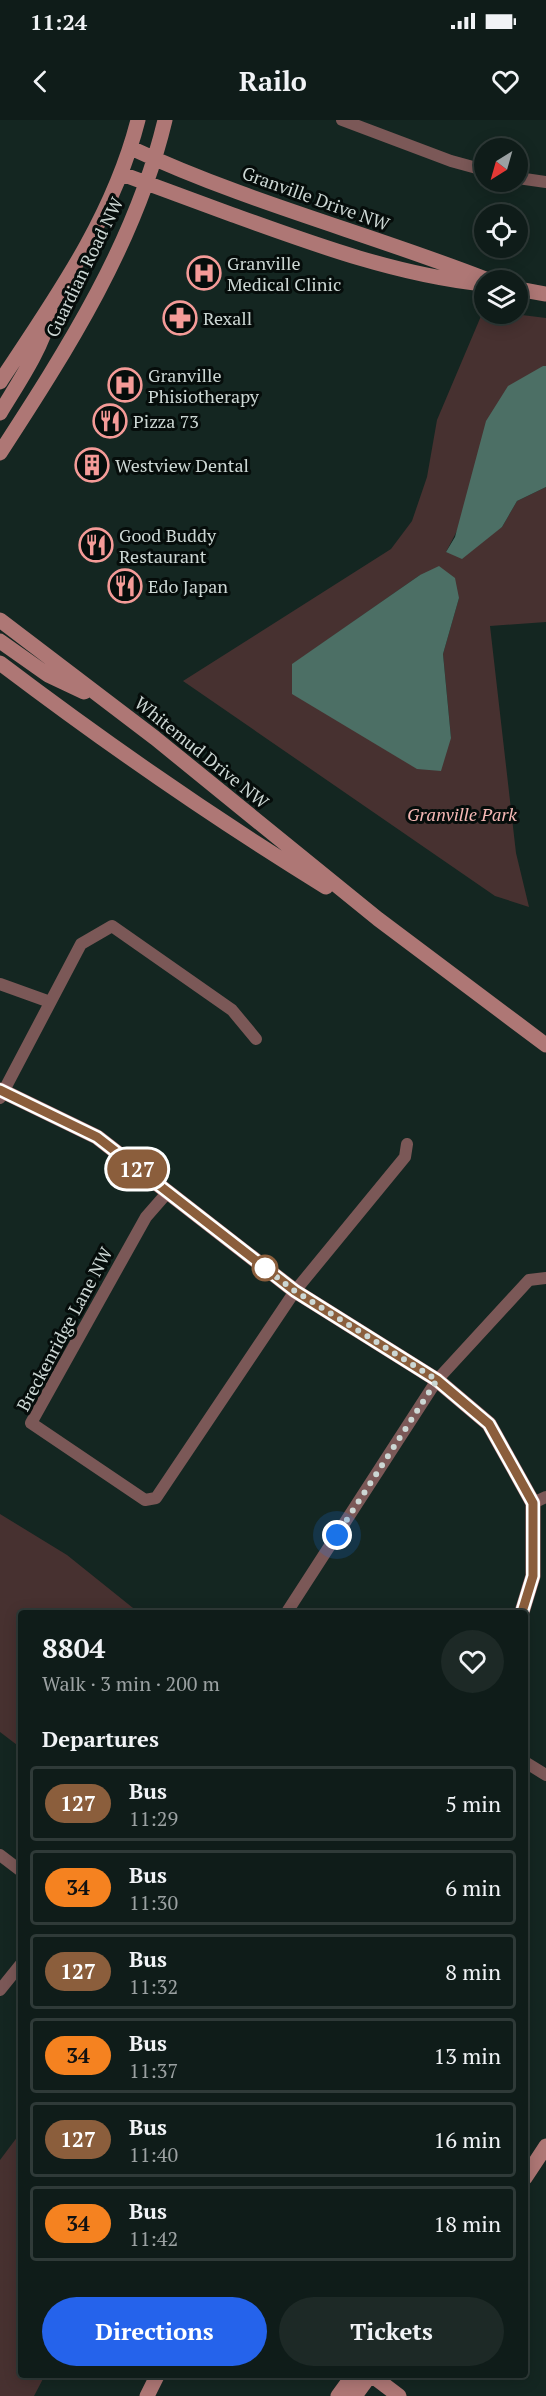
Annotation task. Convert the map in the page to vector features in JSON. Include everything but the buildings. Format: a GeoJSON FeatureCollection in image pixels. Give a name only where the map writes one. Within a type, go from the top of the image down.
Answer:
{"type":"FeatureCollection","features":[{"type":"Feature","properties":{"kind":"main road","name":"Guardian Road NW"},"geometry":{"type":"LineString","coordinates":[[0,382],[87,247],[122,174],[138,120]]}},
{"type":"Feature","properties":{"kind":"main road","name":"Guardian Road NW"},"geometry":{"type":"LineString","coordinates":[[0,453],[63,355],[98,293],[145,183],[165,120]]}},
{"type":"Feature","properties":{"kind":"main road","name":"Granville Drive NW"},"geometry":{"type":"LineString","coordinates":[[131,148],[294,212],[474,274]]}},
{"type":"Feature","properties":{"kind":"main road"},"geometry":{"type":"LineString","coordinates":[[122,174],[320,245],[439,278],[474,283]]}},
{"type":"Feature","properties":{"kind":"main road"},"geometry":{"type":"LineString","coordinates":[[528,291],[546,294]]}},
{"type":"Feature","properties":{"kind":"main road"},"geometry":{"type":"LineString","coordinates":[[0,413],[35,356],[46,333],[54,301]]}},
{"type":"Feature","properties":{"kind":"main road"},"geometry":{"type":"LineString","coordinates":[[0,609],[3,622]]}},
{"type":"Feature","properties":{"kind":"main road","name":"Whitemud Drive NW"},"geometry":{"type":"LineString","coordinates":[[3,622],[114,707],[378,919],[546,1045]]}},
{"type":"Feature","properties":{"kind":"main road"},"geometry":{"type":"LineString","coordinates":[[0,641],[48,675],[114,707]]}},
{"type":"Feature","properties":{"kind":"main road","name":"Whitemud Drive NW"},"geometry":{"type":"LineString","coordinates":[[0,663],[133,762],[234,830],[378,919]]}},
{"type":"Feature","properties":{"kind":"main road"},"geometry":{"type":"LineString","coordinates":[[1,1093],[97,1137],[295,1291],[437,1380],[489,1424],[539,1500],[533,1576],[523,1610]]}},
{"type":"Feature","properties":{"kind":"main road"},"geometry":{"type":"LineString","coordinates":[[528,2158],[546,2138]]}},
{"type":"Feature","properties":{"kind":"main road"},"geometry":{"type":"LineString","coordinates":[[528,2173],[546,2146]]}},
{"type":"Feature","properties":{"kind":"main road"},"geometry":{"type":"LineString","coordinates":[[147,2396],[156,2378]]}},
{"type":"Feature","properties":{"kind":"main road"},"geometry":{"type":"LineString","coordinates":[[352,2390],[367,2378]]}},
{"type":"Feature","properties":{"kind":"main road"},"geometry":{"type":"LineString","coordinates":[[375,2378],[399,2396]]}},
{"type":"Feature","properties":{"kind":"street"},"geometry":{"type":"LineString","coordinates":[[342,120],[474,167]]}},
{"type":"Feature","properties":{"kind":"street"},"geometry":{"type":"LineString","coordinates":[[528,179],[546,182]]}},
{"type":"Feature","properties":{"kind":"street"},"geometry":{"type":"LineString","coordinates":[[1,1093],[81,944],[112,927],[231,1010],[256,1039]]}},
{"type":"Feature","properties":{"kind":"street"},"geometry":{"type":"LineString","coordinates":[[0,984],[50,1002]]}},
{"type":"Feature","properties":{"kind":"street"},"geometry":{"type":"LineString","coordinates":[[295,1291],[405,1157],[407,1144]]}},
{"type":"Feature","properties":{"kind":"street","name":"Breckenridge Lane NW"},"geometry":{"type":"LineString","coordinates":[[167,1193],[146,1216],[31,1423],[145,1500],[156,1498],[295,1291]]}},
{"type":"Feature","properties":{"kind":"street"},"geometry":{"type":"LineString","coordinates":[[288,1610],[437,1380],[529,1280],[546,1278]]}},
{"type":"Feature","properties":{"kind":"street"},"geometry":{"type":"LineString","coordinates":[[528,1764],[546,1775]]}},
{"type":"Feature","properties":{"kind":"street"},"geometry":{"type":"LineString","coordinates":[[0,1855],[18,1869]]}},
{"type":"Feature","properties":{"kind":"street"},"geometry":{"type":"LineString","coordinates":[[0,1990],[18,1968]]}},
{"type":"Feature","properties":{"kind":"green space","name":"Granville Park"},"geometry":{"type":"Polygon","coordinates":[[[528,316],[546,318],[546,366],[543,366],[446,552],[502,527],[517,501],[546,487],[546,622],[490,626],[516,853],[529,907],[495,896],[183,681],[391,549],[412,521],[427,477],[437,420],[478,324],[528,324],[528,316]],[[420,575],[293,664],[451,738],[443,654],[459,598],[420,575]]]}},
{"type":"Feature","properties":{"kind":"green space"},"geometry":{"type":"Polygon","coordinates":[[[0,1514],[67,1555],[136,1610],[18,1610],[18,1746],[0,1732],[0,1514]]]}},
{"type":"Feature","properties":{"kind":"green space"},"geometry":{"type":"Polygon","coordinates":[[[18,2136],[18,2378],[43,2378],[34,2396],[0,2396],[0,2160],[18,2136]]]}},
{"type":"Feature","properties":{"kind":"shaded area"},"geometry":{"type":"Polygon","coordinates":[[[546,366],[546,487],[517,501],[502,527],[462,559],[446,552],[455,537],[486,421],[508,386],[546,366]]]}},
{"type":"Feature","properties":{"kind":"shaded area"},"geometry":{"type":"Polygon","coordinates":[[[439,566],[455,578],[459,598],[443,654],[451,738],[441,771],[417,769],[292,694],[292,664],[420,575],[439,566]]]}},
{"type":"Feature","properties":{"kind":"bus line","name":"127"},"geometry":{"type":"LineString","coordinates":[[0,1090],[97,1137],[295,1291],[437,1380],[489,1424],[533,1503],[533,1576],[523,1610]]}},
{"type":"Feature","properties":{"kind":"place","name":"Granville Medical Clinic"},"geometry":{"type":"Point","coordinates":[204,273]}},
{"type":"Feature","properties":{"kind":"place","name":"Rexall"},"geometry":{"type":"Point","coordinates":[180,318]}},
{"type":"Feature","properties":{"kind":"place","name":"Granville Phisiotherapy"},"geometry":{"type":"Point","coordinates":[125,385]}},
{"type":"Feature","properties":{"kind":"place","name":"Pizza 73"},"geometry":{"type":"Point","coordinates":[110,421]}},
{"type":"Feature","properties":{"kind":"place","name":"Westview Dental"},"geometry":{"type":"Point","coordinates":[92,465]}},
{"type":"Feature","properties":{"kind":"place","name":"Good Buddy Restaurant"},"geometry":{"type":"Point","coordinates":[96,545]}},
{"type":"Feature","properties":{"kind":"place","name":"Edo Japan"},"geometry":{"type":"Point","coordinates":[125,586]}},
{"type":"Feature","properties":{"kind":"route"},"geometry":{"type":"LineString","coordinates":[[265,1268],[258,1263],[295,1291],[437,1380],[337,1535]]}}]}
